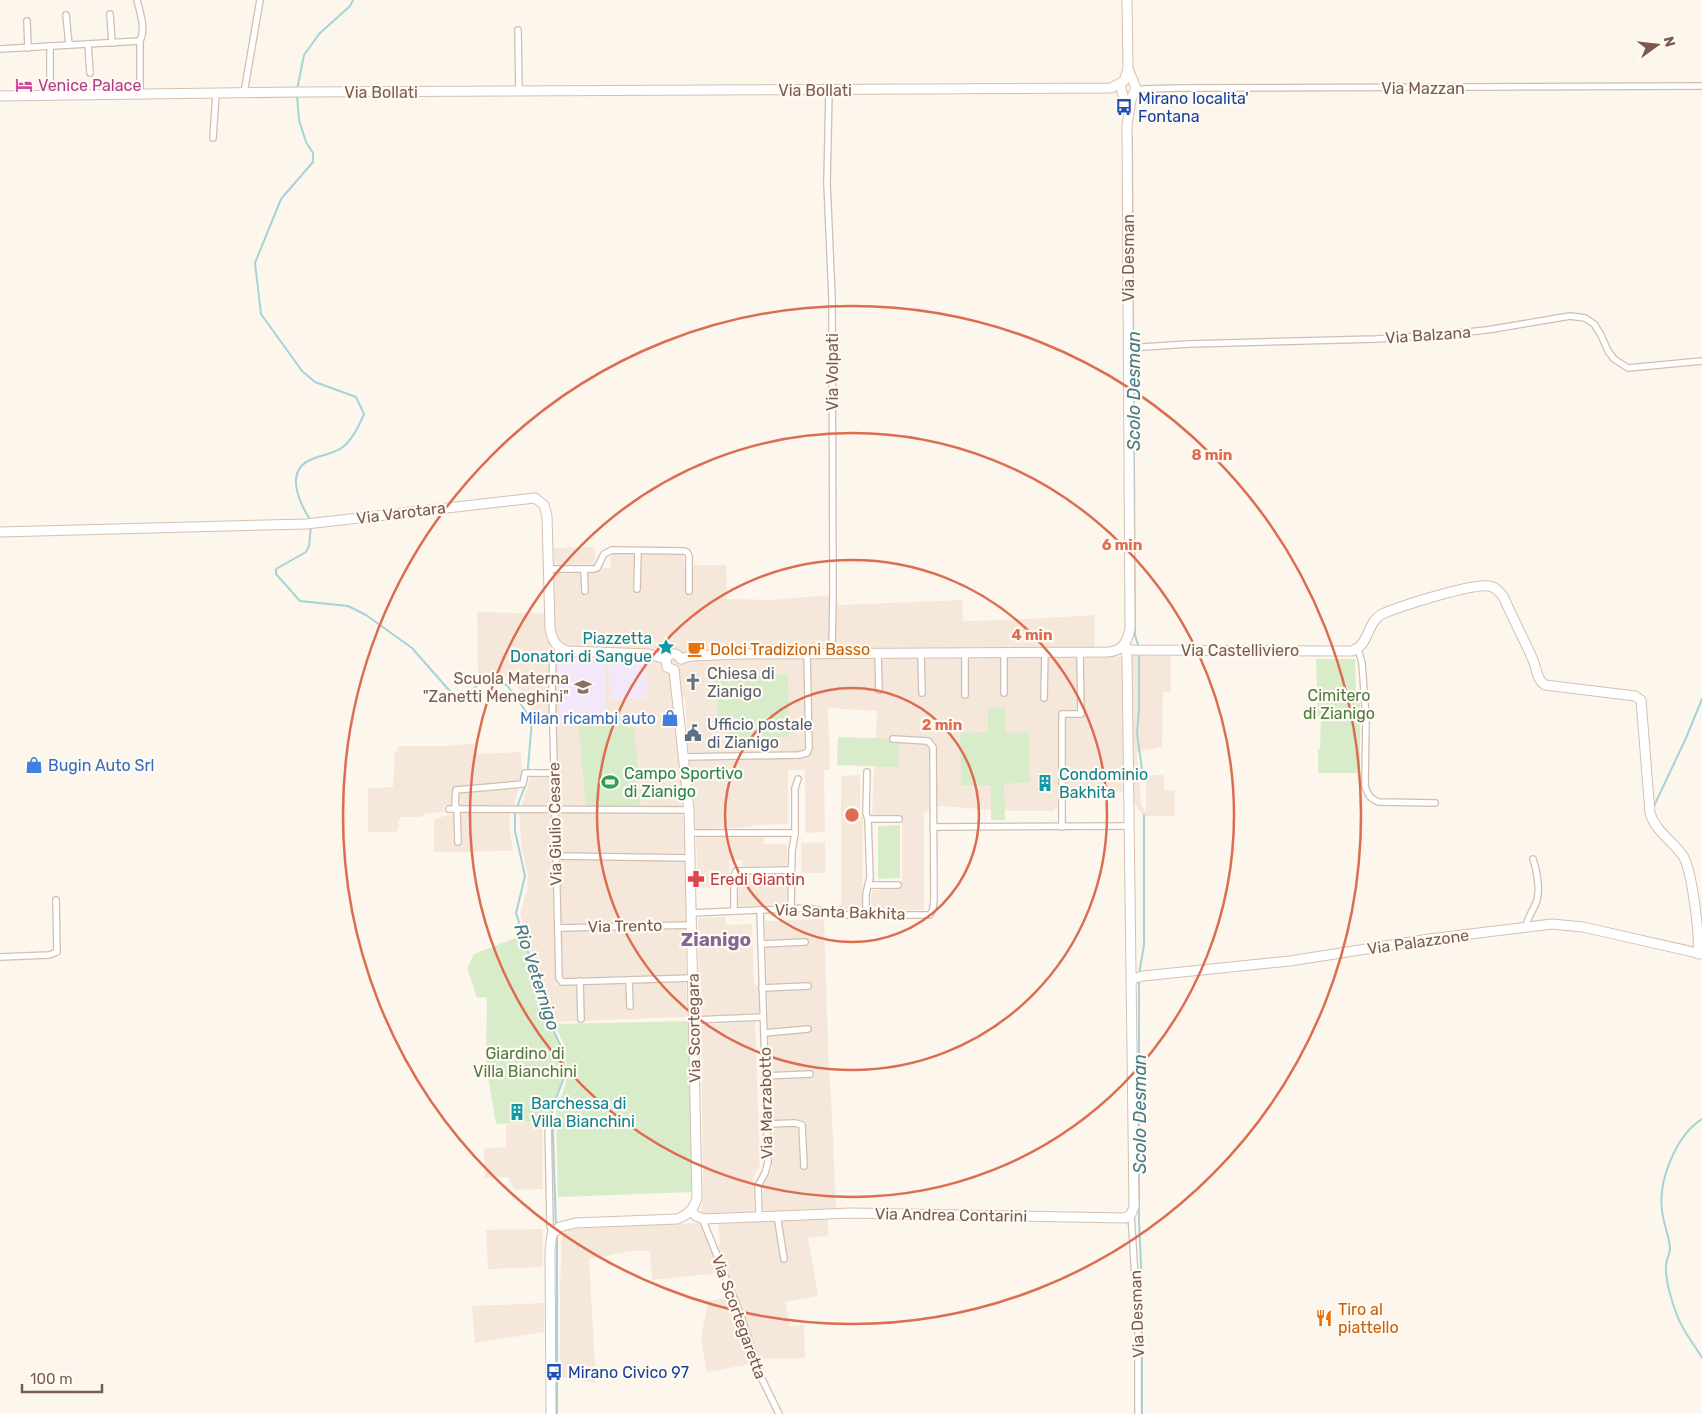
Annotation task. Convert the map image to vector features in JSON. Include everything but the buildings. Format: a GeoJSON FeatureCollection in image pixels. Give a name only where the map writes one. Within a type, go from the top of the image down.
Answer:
{"type":"FeatureCollection","features":[{"type":"Feature","properties":{"kind":"street"},"geometry":{"type":"LineString","coordinates":[[137,0],[143,36],[140,41],[140,94]]}},
{"type":"Feature","properties":{"kind":"street"},"geometry":{"type":"LineString","coordinates":[[244,93],[260,0]]}},
{"type":"Feature","properties":{"kind":"street"},"geometry":{"type":"LineString","coordinates":[[1127,0],[1130,88]]}},
{"type":"Feature","properties":{"kind":"street"},"geometry":{"type":"LineString","coordinates":[[110,14],[112,43]]}},
{"type":"Feature","properties":{"kind":"street"},"geometry":{"type":"LineString","coordinates":[[66,15],[69,45]]}},
{"type":"Feature","properties":{"kind":"street"},"geometry":{"type":"LineString","coordinates":[[27,21],[28,48]]}},
{"type":"Feature","properties":{"kind":"street"},"geometry":{"type":"LineString","coordinates":[[518,30],[519,92]]}},
{"type":"Feature","properties":{"kind":"street"},"geometry":{"type":"LineString","coordinates":[[0,49],[140,41]]}},
{"type":"Feature","properties":{"kind":"street"},"geometry":{"type":"LineString","coordinates":[[88,44],[90,73]]}},
{"type":"Feature","properties":{"kind":"street"},"geometry":{"type":"LineString","coordinates":[[50,46],[50,80]]}},
{"type":"Feature","properties":{"kind":"street","name":"Via Mazzan"},"geometry":{"type":"LineString","coordinates":[[1130,88],[1702,86]]}},
{"type":"Feature","properties":{"kind":"street","name":"Via Bollati"},"geometry":{"type":"LineString","coordinates":[[1,96],[298,92],[1130,88]]}},
{"type":"Feature","properties":{"kind":"street","name":"Via Desman"},"geometry":{"type":"LineString","coordinates":[[1130,88],[1127,125],[1132,348],[1130,630],[1125,645],[1127,658],[1129,826],[1136,977],[1134,1207],[1128,1216],[1138,1325],[1138,1414]]}},
{"type":"Feature","properties":{"kind":"street","name":"Via Volpati"},"geometry":{"type":"LineString","coordinates":[[831,90],[827,183],[832,308],[832,654]]}},
{"type":"Feature","properties":{"kind":"street"},"geometry":{"type":"LineString","coordinates":[[214,138],[216,93]]}},
{"type":"Feature","properties":{"kind":"street","name":"Via Balzana"},"geometry":{"type":"LineString","coordinates":[[1132,348],[1189,344],[1376,339],[1448,334],[1487,330],[1570,316],[1585,318],[1594,324],[1614,359],[1628,368],[1702,361]]}},
{"type":"Feature","properties":{"kind":"street","name":"Via Varotara"},"geometry":{"type":"LineString","coordinates":[[0,532],[310,524],[534,498],[542,502],[546,510],[550,628],[551,637],[560,648]]}},
{"type":"Feature","properties":{"kind":"street"},"geometry":{"type":"LineString","coordinates":[[638,551],[638,589]]}},
{"type":"Feature","properties":{"kind":"street"},"geometry":{"type":"LineString","coordinates":[[549,569],[597,568],[607,552],[684,551],[689,556],[689,591]]}},
{"type":"Feature","properties":{"kind":"street"},"geometry":{"type":"LineString","coordinates":[[584,569],[585,591]]}},
{"type":"Feature","properties":{"kind":"street"},"geometry":{"type":"LineString","coordinates":[[1435,803],[1379,802],[1373,800],[1368,795],[1365,786],[1366,718],[1362,663],[1358,649],[1363,644],[1374,620],[1382,614],[1463,589],[1488,586],[1497,589],[1504,598],[1535,664],[1538,676],[1545,685],[1639,698],[1642,705],[1650,813],[1654,822],[1685,858],[1689,868],[1700,954]]}},
{"type":"Feature","properties":{"kind":"street"},"geometry":{"type":"LineString","coordinates":[[681,659],[691,656],[730,655],[1113,652],[1125,645]]}},
{"type":"Feature","properties":{"kind":"street","name":"Via Castelliviero"},"geometry":{"type":"LineString","coordinates":[[1125,645],[1129,650],[1358,649]]}},
{"type":"Feature","properties":{"kind":"street"},"geometry":{"type":"LineString","coordinates":[[560,648],[576,652],[648,654],[666,658]]}},
{"type":"Feature","properties":{"kind":"street","name":"Via Giulio Cesare"},"geometry":{"type":"LineString","coordinates":[[560,648],[555,655],[552,666],[559,978],[562,982],[580,981]]}},
{"type":"Feature","properties":{"kind":"street"},"geometry":{"type":"LineString","coordinates":[[1044,652],[1044,698]]}},
{"type":"Feature","properties":{"kind":"street"},"geometry":{"type":"LineString","coordinates":[[1062,827],[1062,714],[1080,714],[1080,652]]}},
{"type":"Feature","properties":{"kind":"street"},"geometry":{"type":"LineString","coordinates":[[674,653],[678,655],[681,659],[681,666],[674,670],[666,667],[666,658],[674,653]]}},
{"type":"Feature","properties":{"kind":"street"},"geometry":{"type":"LineString","coordinates":[[878,653],[879,690]]}},
{"type":"Feature","properties":{"kind":"street"},"geometry":{"type":"LineString","coordinates":[[921,653],[922,693]]}},
{"type":"Feature","properties":{"kind":"street"},"geometry":{"type":"LineString","coordinates":[[965,653],[965,695]]}},
{"type":"Feature","properties":{"kind":"street"},"geometry":{"type":"LineString","coordinates":[[1004,653],[1004,693]]}},
{"type":"Feature","properties":{"kind":"street"},"geometry":{"type":"LineString","coordinates":[[684,758],[799,755],[807,753],[810,748],[807,654]]}},
{"type":"Feature","properties":{"kind":"street","name":"Via Scortegara"},"geometry":{"type":"LineString","coordinates":[[674,670],[690,833],[697,1192],[696,1203],[690,1211]]}},
{"type":"Feature","properties":{"kind":"street","name":"Via Santa Bakhita"},"geometry":{"type":"LineString","coordinates":[[691,913],[811,908],[840,914],[866,916],[930,915],[933,909],[933,751],[931,743],[924,740],[893,739]]}},
{"type":"Feature","properties":{"kind":"street"},"geometry":{"type":"LineString","coordinates":[[866,916],[866,894],[870,877],[868,819],[866,813],[867,772]]}},
{"type":"Feature","properties":{"kind":"street"},"geometry":{"type":"LineString","coordinates":[[458,842],[456,790],[523,784],[528,773],[554,773]]}},
{"type":"Feature","properties":{"kind":"street"},"geometry":{"type":"LineString","coordinates":[[791,908],[791,870],[798,779]]}},
{"type":"Feature","properties":{"kind":"street"},"geometry":{"type":"LineString","coordinates":[[449,809],[689,810]]}},
{"type":"Feature","properties":{"kind":"street"},"geometry":{"type":"LineString","coordinates":[[868,819],[899,819]]}},
{"type":"Feature","properties":{"kind":"street"},"geometry":{"type":"LineString","coordinates":[[933,827],[1129,826]]}},
{"type":"Feature","properties":{"kind":"street"},"geometry":{"type":"LineString","coordinates":[[690,833],[795,833]]}},
{"type":"Feature","properties":{"kind":"street"},"geometry":{"type":"LineString","coordinates":[[556,856],[690,858]]}},
{"type":"Feature","properties":{"kind":"street"},"geometry":{"type":"LineString","coordinates":[[1526,927],[1526,922],[1537,900],[1533,859]]}},
{"type":"Feature","properties":{"kind":"street"},"geometry":{"type":"LineString","coordinates":[[734,911],[734,876],[736,871],[791,870]]}},
{"type":"Feature","properties":{"kind":"street"},"geometry":{"type":"LineString","coordinates":[[869,885],[898,885]]}},
{"type":"Feature","properties":{"kind":"street"},"geometry":{"type":"LineString","coordinates":[[0,957],[49,955],[57,952],[56,900]]}},
{"type":"Feature","properties":{"kind":"street","name":"Via Marzabotto"},"geometry":{"type":"LineString","coordinates":[[759,1216],[758,1186],[767,1166],[760,910]]}},
{"type":"Feature","properties":{"kind":"street","name":"Via Palazzone"},"geometry":{"type":"LineString","coordinates":[[1136,977],[1290,961],[1429,939],[1552,924],[1583,927],[1700,954]]}},
{"type":"Feature","properties":{"kind":"street","name":"Via Trento"},"geometry":{"type":"LineString","coordinates":[[558,928],[692,925]]}},
{"type":"Feature","properties":{"kind":"street"},"geometry":{"type":"LineString","coordinates":[[761,944],[805,942]]}},
{"type":"Feature","properties":{"kind":"street"},"geometry":{"type":"LineString","coordinates":[[581,1019],[580,981],[693,978]]}},
{"type":"Feature","properties":{"kind":"street"},"geometry":{"type":"LineString","coordinates":[[629,980],[630,1006]]}},
{"type":"Feature","properties":{"kind":"street"},"geometry":{"type":"LineString","coordinates":[[762,988],[808,986]]}},
{"type":"Feature","properties":{"kind":"street"},"geometry":{"type":"LineString","coordinates":[[694,1020],[763,1017]]}},
{"type":"Feature","properties":{"kind":"street"},"geometry":{"type":"LineString","coordinates":[[764,1033],[808,1030]]}},
{"type":"Feature","properties":{"kind":"street"},"geometry":{"type":"LineString","coordinates":[[765,1076],[810,1074]]}},
{"type":"Feature","properties":{"kind":"street"},"geometry":{"type":"LineString","coordinates":[[548,1121],[550,1226],[556,1231]]}},
{"type":"Feature","properties":{"kind":"street"},"geometry":{"type":"LineString","coordinates":[[766,1124],[795,1123],[802,1125],[804,1166]]}},
{"type":"Feature","properties":{"kind":"street"},"geometry":{"type":"LineString","coordinates":[[551,1414],[550,1250],[556,1231],[575,1223],[677,1218],[684,1216],[690,1211],[704,1219]]}},
{"type":"Feature","properties":{"kind":"street","name":"Via Andrea Contarini"},"geometry":{"type":"LineString","coordinates":[[704,1219],[851,1213],[1128,1216]]}},
{"type":"Feature","properties":{"kind":"street"},"geometry":{"type":"LineString","coordinates":[[777,1216],[784,1259]]}},
{"type":"Feature","properties":{"kind":"street","name":"Via Scortegaretta"},"geometry":{"type":"LineString","coordinates":[[704,1219],[704,1224],[741,1316],[761,1377],[779,1414]]}},
{"type":"Feature","properties":{"kind":"shaded area"},"geometry":{"type":"Polygon","coordinates":[[[595,547],[595,565],[611,569],[611,553],[683,554],[687,582],[694,565],[726,565],[727,599],[772,600],[829,595],[840,605],[962,600],[963,621],[1095,615],[1094,657],[1171,656],[1171,692],[1163,692],[1162,747],[1137,752],[1141,804],[1146,813],[1146,775],[1164,775],[1164,790],[1175,791],[1175,816],[1144,816],[1125,791],[1067,797],[1053,811],[1006,811],[940,806],[924,812],[924,910],[873,910],[870,906],[872,890],[902,888],[902,816],[874,815],[872,813],[877,711],[828,708],[830,770],[824,770],[825,832],[805,833],[805,770],[788,770],[788,824],[694,830],[685,697],[673,698],[679,750],[686,862],[686,975],[565,978],[563,976],[556,718],[534,714],[522,692],[509,678],[498,674],[478,673],[477,612],[555,614],[554,548],[595,547]]]}},
{"type":"Feature","properties":{"kind":"shaded area","name":"Scuola Materna \"Zanetti Meneghini\""},"geometry":{"type":"Polygon","coordinates":[[[569,658],[606,659],[606,717],[560,721],[559,684],[556,684],[556,664],[569,658]]]}},
{"type":"Feature","properties":{"kind":"shaded area"},"geometry":{"type":"Polygon","coordinates":[[[609,659],[646,659],[647,698],[610,700],[609,659]]]}},
{"type":"Feature","properties":{"kind":"shaded area"},"geometry":{"type":"Polygon","coordinates":[[[476,743],[477,754],[521,752],[522,780],[510,813],[509,828],[513,851],[434,852],[434,819],[459,812],[458,804],[444,805],[443,812],[426,814],[420,817],[401,817],[398,821],[399,828],[396,832],[368,832],[368,788],[393,787],[395,752],[397,752],[398,746],[449,746],[476,743]]]}},
{"type":"Feature","properties":{"kind":"shaded area"},"geometry":{"type":"Polygon","coordinates":[[[548,775],[551,778],[557,985],[686,982],[687,1017],[554,1022],[520,914],[527,891],[528,876],[522,849],[519,813],[530,776],[548,775]]]}},
{"type":"Feature","properties":{"kind":"shaded area"},"geometry":{"type":"Polygon","coordinates":[[[860,775],[860,817],[863,817],[863,905],[858,910],[841,909],[841,776],[860,775]]]}},
{"type":"Feature","properties":{"kind":"shaded area"},"geometry":{"type":"Polygon","coordinates":[[[764,835],[764,844],[787,844],[787,864],[785,866],[742,866],[742,860],[729,860],[730,887],[698,888],[696,836],[764,835]]]}},
{"type":"Feature","properties":{"kind":"shaded area"},"geometry":{"type":"Polygon","coordinates":[[[825,842],[825,873],[801,873],[801,843],[825,842]]]}},
{"type":"Feature","properties":{"kind":"shaded area"},"geometry":{"type":"Polygon","coordinates":[[[739,874],[785,874],[788,877],[786,904],[738,906],[739,874]]]}},
{"type":"Feature","properties":{"kind":"shaded area"},"geometry":{"type":"Polygon","coordinates":[[[725,917],[726,925],[752,924],[754,985],[759,986],[760,1013],[699,1016],[698,918],[725,917]]]}},
{"type":"Feature","properties":{"kind":"shaded area"},"geometry":{"type":"Polygon","coordinates":[[[824,919],[836,1208],[766,1212],[763,1207],[763,1186],[772,1168],[765,921],[824,919]]]}},
{"type":"Feature","properties":{"kind":"shaded area"},"geometry":{"type":"Polygon","coordinates":[[[755,1021],[760,1165],[753,1177],[754,1209],[752,1213],[707,1215],[702,1212],[701,1025],[755,1021]]]}},
{"type":"Feature","properties":{"kind":"shaded area"},"geometry":{"type":"Polygon","coordinates":[[[542,1122],[543,1189],[514,1190],[508,1177],[485,1178],[484,1148],[506,1147],[506,1124],[542,1122]]]}},
{"type":"Feature","properties":{"kind":"shaded area"},"geometry":{"type":"Polygon","coordinates":[[[828,1217],[828,1236],[808,1238],[818,1296],[785,1302],[790,1326],[804,1325],[805,1358],[761,1359],[752,1364],[707,1372],[701,1338],[708,1301],[738,1296],[717,1247],[720,1244],[718,1222],[828,1217]]]}},
{"type":"Feature","properties":{"kind":"shaded area"},"geometry":{"type":"Polygon","coordinates":[[[701,1223],[720,1273],[652,1280],[650,1251],[630,1251],[589,1259],[596,1383],[560,1377],[562,1235],[570,1230],[585,1228],[701,1223]]]}},
{"type":"Feature","properties":{"kind":"shaded area"},"geometry":{"type":"Polygon","coordinates":[[[543,1229],[543,1267],[488,1269],[486,1230],[543,1229]]]}},
{"type":"Feature","properties":{"kind":"shaded area"},"geometry":{"type":"Polygon","coordinates":[[[544,1303],[544,1332],[475,1343],[472,1306],[544,1303]]]}},
{"type":"Feature","properties":{"kind":"green space","name":"Cimitero di Zianigo"},"geometry":{"type":"Polygon","coordinates":[[[1316,659],[1355,659],[1356,690],[1360,691],[1360,773],[1318,773],[1321,717],[1318,717],[1316,659]]]}},
{"type":"Feature","properties":{"kind":"green space"},"geometry":{"type":"Polygon","coordinates":[[[788,674],[789,737],[726,738],[724,721],[718,721],[718,699],[714,699],[715,676],[788,674]]]}},
{"type":"Feature","properties":{"kind":"green space"},"geometry":{"type":"Polygon","coordinates":[[[1005,707],[1006,733],[1029,732],[1030,782],[1004,784],[1005,820],[991,820],[991,785],[961,785],[960,733],[988,732],[988,708],[1005,707]]]}},
{"type":"Feature","properties":{"kind":"green space","name":"Campo Sportivo di Zianigo"},"geometry":{"type":"Polygon","coordinates":[[[607,716],[631,716],[636,744],[640,807],[586,807],[578,720],[607,716]]]}},
{"type":"Feature","properties":{"kind":"green space"},"geometry":{"type":"Polygon","coordinates":[[[838,737],[899,739],[898,767],[837,765],[838,737]]]}},
{"type":"Feature","properties":{"kind":"green space"},"geometry":{"type":"Polygon","coordinates":[[[900,825],[900,878],[878,879],[878,826],[900,825]]]}},
{"type":"Feature","properties":{"kind":"green space","name":"Giardino di Villa Bianchini"},"geometry":{"type":"Polygon","coordinates":[[[518,937],[527,949],[551,1025],[563,1051],[564,1078],[552,1108],[552,1121],[496,1124],[486,1064],[487,997],[477,998],[467,968],[474,954],[518,937]]]}},
{"type":"Feature","properties":{"kind":"green space"},"geometry":{"type":"Polygon","coordinates":[[[689,1021],[693,1192],[558,1197],[556,1110],[566,1083],[566,1048],[554,1024],[689,1021]]]}},
{"type":"Feature","properties":{"kind":"waterway","name":"Rio Veternigo"},"geometry":{"type":"LineString","coordinates":[[297,90],[304,55],[319,34],[350,6],[353,0]]}},
{"type":"Feature","properties":{"kind":"waterway","name":"Rio Veternigo"},"geometry":{"type":"LineString","coordinates":[[297,95],[299,120],[306,142],[313,153],[313,162],[281,199],[255,263],[261,314],[302,371],[315,382],[356,397],[364,414],[358,428],[347,444],[335,451],[310,460],[302,465],[298,472],[296,480],[299,497],[311,521]]}},
{"type":"Feature","properties":{"kind":"waterway","name":"Scolo Desman"},"geometry":{"type":"LineString","coordinates":[[1132,136],[1135,635],[1138,645]]}},
{"type":"Feature","properties":{"kind":"waterway","name":"Rio Veternigo"},"geometry":{"type":"LineString","coordinates":[[311,526],[309,546],[306,552],[276,569],[276,574],[300,601],[348,606],[366,615],[412,648],[455,697],[463,698],[481,682],[490,681],[507,685],[532,720],[527,779]]}},
{"type":"Feature","properties":{"kind":"waterway","name":"Scolo Desman"},"geometry":{"type":"LineString","coordinates":[[1139,653],[1137,734],[1142,769]]}},
{"type":"Feature","properties":{"kind":"waterway"},"geometry":{"type":"LineString","coordinates":[[1654,806],[1702,699]]}},
{"type":"Feature","properties":{"kind":"waterway","name":"Rio Veternigo"},"geometry":{"type":"LineString","coordinates":[[517,807],[525,786]]}},
{"type":"Feature","properties":{"kind":"waterway","name":"Rio Veternigo"},"geometry":{"type":"LineString","coordinates":[[515,811],[515,831],[525,876],[516,913],[551,1025],[563,1051],[564,1078],[552,1108],[556,1226]]}},
{"type":"Feature","properties":{"kind":"waterway","name":"Scolo Desman"},"geometry":{"type":"LineString","coordinates":[[1139,974],[1144,945],[1144,815]]}},
{"type":"Feature","properties":{"kind":"waterway"},"geometry":{"type":"LineString","coordinates":[[1661,825],[1685,851]]}},
{"type":"Feature","properties":{"kind":"waterway"},"geometry":{"type":"LineString","coordinates":[[1687,855],[1693,872]]}},
{"type":"Feature","properties":{"kind":"waterway"},"geometry":{"type":"LineString","coordinates":[[1701,918],[1702,926]]}},
{"type":"Feature","properties":{"kind":"waterway","name":"Scolo Desman"},"geometry":{"type":"LineString","coordinates":[[1139,979],[1139,1220],[1142,1288],[1142,1414]]}},
{"type":"Feature","properties":{"kind":"waterway"},"geometry":{"type":"LineString","coordinates":[[1702,1119],[1684,1136],[1677,1147],[1666,1173],[1662,1198],[1663,1215],[1670,1248],[1666,1266],[1669,1291],[1679,1321],[1702,1358]]}},
{"type":"Feature","properties":{"kind":"waterway","name":"Rio Veternigo"},"geometry":{"type":"LineString","coordinates":[[557,1234],[557,1414]]}},
{"type":"Feature","properties":{"kind":"place","name":"Venice Palace"},"geometry":{"type":"Point","coordinates":[24,85]}},
{"type":"Feature","properties":{"kind":"place","name":"Mirano localita' Fontana"},"geometry":{"type":"Point","coordinates":[1124,107]}},
{"type":"Feature","properties":{"kind":"place","name":"Piazzetta Donatori di Sangue"},"geometry":{"type":"Point","coordinates":[666,647]}},
{"type":"Feature","properties":{"kind":"place","name":"Dolci Tradizioni Basso"},"geometry":{"type":"Point","coordinates":[696,649]}},
{"type":"Feature","properties":{"kind":"place","name":"Chiesa di Zianigo"},"geometry":{"type":"Point","coordinates":[693,682]}},
{"type":"Feature","properties":{"kind":"place","name":"Scuola Materna \"Zanetti Meneghini\""},"geometry":{"type":"Point","coordinates":[583,687]}},
{"type":"Feature","properties":{"kind":"place","name":"Milan ricambi auto"},"geometry":{"type":"Point","coordinates":[670,718]}},
{"type":"Feature","properties":{"kind":"place","name":"Ufficio postale di Zianigo"},"geometry":{"type":"Point","coordinates":[693,733]}},
{"type":"Feature","properties":{"kind":"place","name":"Bugin Auto Srl"},"geometry":{"type":"Point","coordinates":[34,765]}},
{"type":"Feature","properties":{"kind":"place","name":"Campo Sportivo di Zianigo"},"geometry":{"type":"Point","coordinates":[610,782]}},
{"type":"Feature","properties":{"kind":"place","name":"Condominio Bakhita"},"geometry":{"type":"Point","coordinates":[1045,783]}},
{"type":"Feature","properties":{"kind":"place","name":"Eredi Giantin"},"geometry":{"type":"Point","coordinates":[696,879]}},
{"type":"Feature","properties":{"kind":"place","name":"Barchessa di Villa Bianchini"},"geometry":{"type":"Point","coordinates":[517,1112]}},
{"type":"Feature","properties":{"kind":"place","name":"Tiro al piattello"},"geometry":{"type":"Point","coordinates":[1324,1318]}},
{"type":"Feature","properties":{"kind":"place","name":"Mirano Civico 97"},"geometry":{"type":"Point","coordinates":[554,1372]}},
{"type":"Feature","properties":{"kind":"district","name":"Zianigo"},"geometry":{"type":"Point","coordinates":[716,939]}}]}
